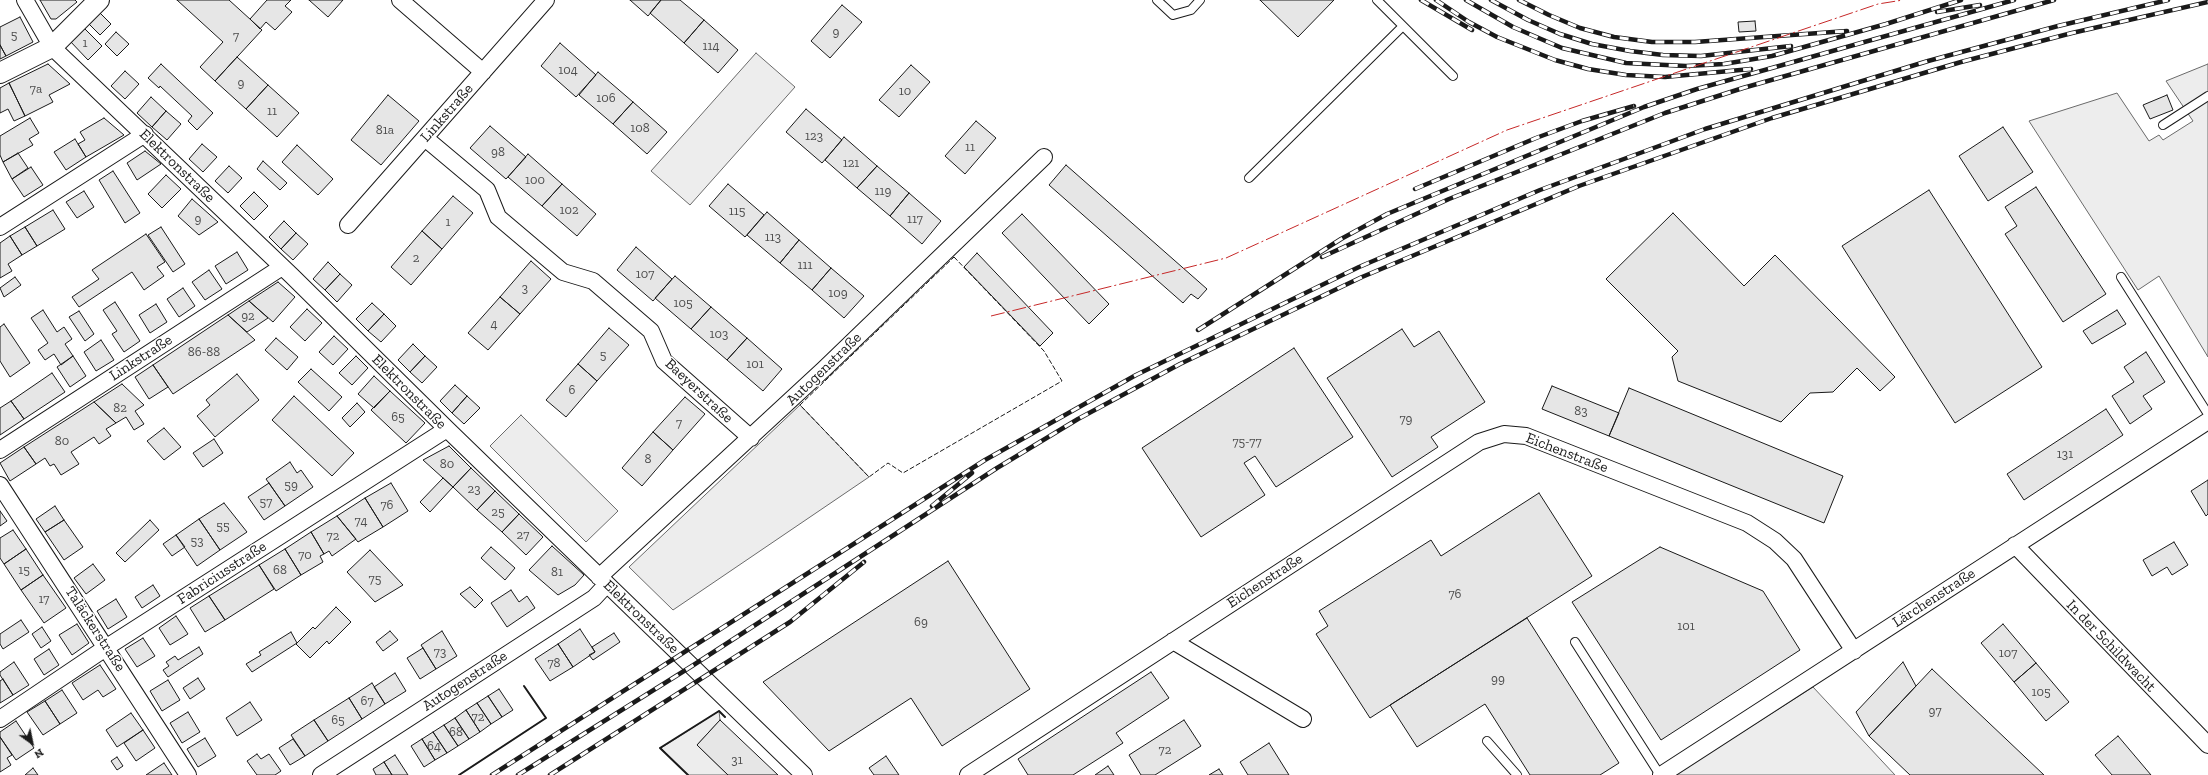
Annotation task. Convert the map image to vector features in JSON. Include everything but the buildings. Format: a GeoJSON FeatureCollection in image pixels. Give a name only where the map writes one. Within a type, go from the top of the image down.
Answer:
{"type":"FeatureCollection","features":[{"type":"Feature","properties":{"kind":"street","name":"Elektronstraße"},"geometry":{"type":"LineString","coordinates":[[25,0],[52,46],[145,134],[447,430],[804,775]]}},
{"type":"Feature","properties":{"kind":"street"},"geometry":{"type":"LineString","coordinates":[[0,73],[52,46],[99,0]]}},
{"type":"Feature","properties":{"kind":"street"},"geometry":{"type":"LineString","coordinates":[[400,0],[483,72]]}},
{"type":"Feature","properties":{"kind":"street","name":"Linkstraße"},"geometry":{"type":"LineString","coordinates":[[348,225],[546,0]]}},
{"type":"Feature","properties":{"kind":"street"},"geometry":{"type":"LineString","coordinates":[[0,227],[145,134]]}},
{"type":"Feature","properties":{"kind":"street","name":"Baeyerstraße"},"geometry":{"type":"LineString","coordinates":[[425,138],[487,190],[498,216],[563,272],[593,281],[650,331],[664,361],[751,438]]}},
{"type":"Feature","properties":{"kind":"street","name":"Autogenstraße"},"geometry":{"type":"LineString","coordinates":[[321,775],[594,598],[603,580],[1044,157]]}},
{"type":"Feature","properties":{"kind":"street","name":"Linkstraße"},"geometry":{"type":"LineString","coordinates":[[0,450],[282,267]]}},
{"type":"Feature","properties":{"kind":"street","name":"Lärchenstraße"},"geometry":{"type":"LineString","coordinates":[[1661,775],[1854,651],[2014,545],[2208,421]]}},
{"type":"Feature","properties":{"kind":"street","name":"Fabriciusstraße"},"geometry":{"type":"LineString","coordinates":[[0,719],[107,647],[447,430]]}},
{"type":"Feature","properties":{"kind":"street","name":"Eichenstraße"},"geometry":{"type":"LineString","coordinates":[[968,775],[1479,442],[1504,434],[1526,436],[1753,527],[1775,541],[1794,559],[1854,651]]}},
{"type":"Feature","properties":{"kind":"street","name":"Taläckerstraße"},"geometry":{"type":"LineString","coordinates":[[0,485],[107,647],[188,775]]}},
{"type":"Feature","properties":{"kind":"street","name":"In der Schildwacht"},"geometry":{"type":"LineString","coordinates":[[2014,545],[2208,745]]}},
{"type":"Feature","properties":{"kind":"street"},"geometry":{"type":"LineString","coordinates":[[1173,641],[1303,719]]}},
{"type":"Feature","properties":{"kind":"lane"},"geometry":{"type":"LineString","coordinates":[[1157,0],[1173,15],[1190,10],[1200,0]]}},
{"type":"Feature","properties":{"kind":"lane"},"geometry":{"type":"LineString","coordinates":[[1377,0],[1453,76]]}},
{"type":"Feature","properties":{"kind":"lane"},"geometry":{"type":"LineString","coordinates":[[1249,178],[1403,26]]}},
{"type":"Feature","properties":{"kind":"lane"},"geometry":{"type":"LineString","coordinates":[[2163,125],[2208,96]]}},
{"type":"Feature","properties":{"kind":"lane"},"geometry":{"type":"LineString","coordinates":[[2121,277],[2208,414]]}},
{"type":"Feature","properties":{"kind":"lane"},"geometry":{"type":"LineString","coordinates":[[1575,642],[1661,775]]}},
{"type":"Feature","properties":{"kind":"lane"},"geometry":{"type":"LineString","coordinates":[[1487,741],[1518,775]]}},
{"type":"Feature","properties":{"kind":"shaded area"},"geometry":{"type":"Polygon","coordinates":[[[756,53],[795,87],[690,205],[651,171],[756,53]]]}},
{"type":"Feature","properties":{"kind":"shaded area"},"geometry":{"type":"Polygon","coordinates":[[[2208,64],[2208,357],[2159,276],[2138,290],[2029,121],[2117,93],[2149,141],[2159,135],[2163,140],[2193,121],[2166,81],[2208,64]]]}},
{"type":"Feature","properties":{"kind":"shaded area"},"geometry":{"type":"Polygon","coordinates":[[[800,405],[869,477],[673,610],[629,567],[800,405]]]}},
{"type":"Feature","properties":{"kind":"shaded area"},"geometry":{"type":"Polygon","coordinates":[[[521,415],[618,511],[586,542],[490,446],[521,415]]]}},
{"type":"Feature","properties":{"kind":"shaded area"},"geometry":{"type":"Polygon","coordinates":[[[1813,687],[1895,775],[1675,775],[1813,687]]]}},
{"type":"Feature","properties":{"kind":"shaded area"},"geometry":{"type":"Polygon","coordinates":[[[719,711],[720,720],[697,745],[728,775],[688,775],[661,748],[719,711]]]}},
{"type":"Feature","properties":{"kind":"railway"},"geometry":{"type":"LineString","coordinates":[[1421,0],[1472,30]]}},
{"type":"Feature","properties":{"kind":"railway"},"geometry":{"type":"LineString","coordinates":[[1436,0],[1469,22],[1497,37],[1555,60],[1588,69],[1626,75],[1665,77],[1751,69]]}},
{"type":"Feature","properties":{"kind":"railway"},"geometry":{"type":"LineString","coordinates":[[1466,0],[1513,27],[1562,48],[1626,63],[1686,66],[1724,64],[1772,56],[1886,24],[1961,0]]}},
{"type":"Feature","properties":{"kind":"railway"},"geometry":{"type":"LineString","coordinates":[[1491,0],[1528,20],[1560,34],[1592,44],[1630,51],[1663,55],[1701,56],[1791,46]]}},
{"type":"Feature","properties":{"kind":"railway"},"geometry":{"type":"LineString","coordinates":[[1519,0],[1580,28],[1614,37],[1652,42],[1695,42],[1847,31]]}},
{"type":"Feature","properties":{"kind":"railway"},"geometry":{"type":"LineString","coordinates":[[1198,330],[1341,239],[1387,214],[1644,107],[1697,89],[2014,0]]}},
{"type":"Feature","properties":{"kind":"railway"},"geometry":{"type":"LineString","coordinates":[[1322,257],[1449,199],[1665,113],[1743,88],[2054,0]]}},
{"type":"Feature","properties":{"kind":"railway"},"geometry":{"type":"LineString","coordinates":[[492,775],[985,460],[1136,375],[1359,267],[1540,190],[1705,129],[1928,61],[2058,26],[2168,0]]}},
{"type":"Feature","properties":{"kind":"railway"},"geometry":{"type":"LineString","coordinates":[[518,775],[692,666],[997,468],[1078,419],[1180,364],[1362,277],[1579,186],[1772,118],[1961,62],[2072,33],[2208,2]]}},
{"type":"Feature","properties":{"kind":"railway"},"geometry":{"type":"LineString","coordinates":[[1937,12],[1980,5]]}},
{"type":"Feature","properties":{"kind":"railway"},"geometry":{"type":"LineString","coordinates":[[1415,189],[1536,138],[1582,121],[1634,106]]}},
{"type":"Feature","properties":{"kind":"railway"},"geometry":{"type":"LineString","coordinates":[[932,506],[972,473]]}},
{"type":"Feature","properties":{"kind":"railway"},"geometry":{"type":"LineString","coordinates":[[550,775],[790,622],[864,562]]}},
{"type":"Feature","properties":{"kind":"fence"},"geometry":{"type":"LineString","coordinates":[[954,257],[1044,351],[1062,381],[903,473],[888,463],[869,477],[800,405],[954,257]]}},
{"type":"Feature","properties":{"kind":"wall"},"geometry":{"type":"LineString","coordinates":[[459,775],[546,718],[524,686]]}},
{"type":"Feature","properties":{"kind":"wall"},"geometry":{"type":"LineString","coordinates":[[688,775],[660,748],[719,711],[725,717]]}},
{"type":"Feature","properties":{"kind":"power"},"geometry":{"type":"LineString","coordinates":[[991,316],[1226,258],[1507,130],[1878,4],[1903,0]]}}]}
